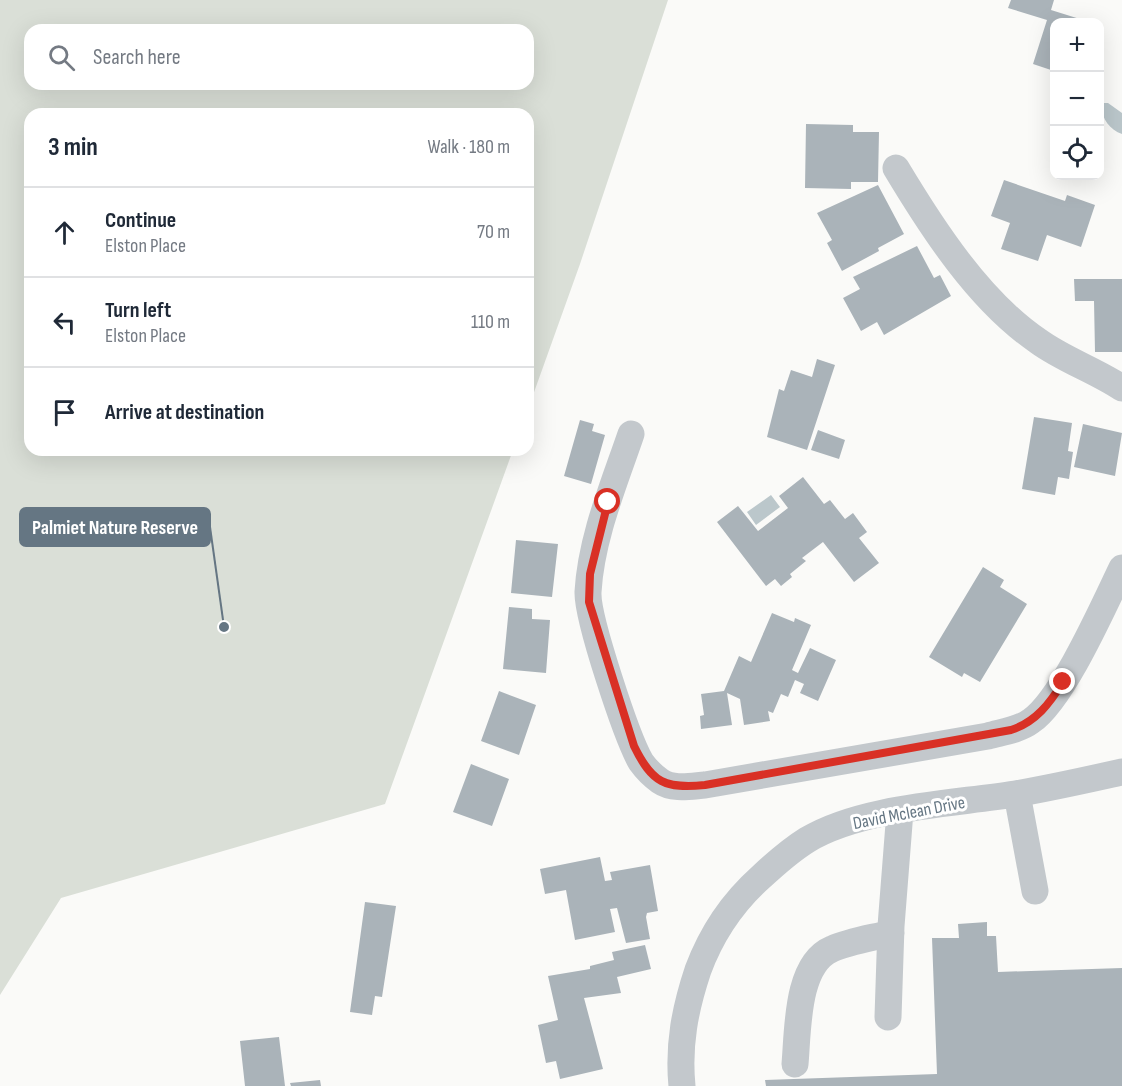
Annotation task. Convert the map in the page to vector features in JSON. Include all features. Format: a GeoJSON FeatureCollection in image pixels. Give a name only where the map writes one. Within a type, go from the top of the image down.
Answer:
{"type":"FeatureCollection","features":[{"type":"Feature","properties":{"kind":"street"},"geometry":{"type":"LineString","coordinates":[[896,168],[928,220],[981,287],[1014,323],[1038,342],[1122,388]]}},
{"type":"Feature","properties":{"kind":"street"},"geometry":{"type":"LineString","coordinates":[[631,434],[601,525],[590,574],[589,602],[634,746],[651,774],[662,783],[673,786],[705,785],[988,736],[1021,727],[1031,721],[1051,701],[1122,568]]}},
{"type":"Feature","properties":{"kind":"street","name":"David Mclean Drive"},"geometry":{"type":"LineString","coordinates":[[682,1086],[680,1045],[694,984],[705,952],[722,922],[748,889],[808,840],[863,819],[900,811],[1017,794],[1122,772]]}},
{"type":"Feature","properties":{"kind":"street"},"geometry":{"type":"LineString","coordinates":[[1017,794],[1035,891]]}},
{"type":"Feature","properties":{"kind":"street"},"geometry":{"type":"LineString","coordinates":[[888,1017],[891,933],[900,811]]}},
{"type":"Feature","properties":{"kind":"street"},"geometry":{"type":"LineString","coordinates":[[795,1064],[803,989],[814,963],[832,949],[891,933]]}},
{"type":"Feature","properties":{"kind":"shaded area"},"geometry":{"type":"Polygon","coordinates":[[[0,0],[668,0],[580,264],[534,392],[534,108],[24,108],[24,456],[511,456],[385,804],[61,898],[0,995],[0,0]]]}},
{"type":"Feature","properties":{"kind":"shaded area"},"geometry":{"type":"Polygon","coordinates":[[[1104,103],[1108,103],[1122,113],[1122,134],[1113,129],[1106,122],[1104,103]]]}},
{"type":"Feature","properties":{"kind":"shaded area"},"geometry":{"type":"Polygon","coordinates":[[[771,495],[780,507],[756,525],[747,512],[771,495]]]}},
{"type":"Feature","properties":{"kind":"building"},"geometry":{"type":"Polygon","coordinates":[[[1011,0],[1054,0],[1051,10],[1077,18],[1050,18],[1050,70],[1033,64],[1047,20],[1008,8],[1011,0]]]}},
{"type":"Feature","properties":{"kind":"building"},"geometry":{"type":"Polygon","coordinates":[[[806,124],[853,125],[853,132],[879,132],[878,182],[851,182],[851,189],[805,188],[806,124]]]}},
{"type":"Feature","properties":{"kind":"building"},"geometry":{"type":"Polygon","coordinates":[[[1004,180],[1065,201],[1067,195],[1095,205],[1081,247],[1047,235],[1038,261],[1001,249],[1010,223],[991,216],[1004,180]]]}},
{"type":"Feature","properties":{"kind":"building"},"geometry":{"type":"Polygon","coordinates":[[[878,185],[904,234],[842,271],[827,243],[832,240],[817,213],[878,185]]]}},
{"type":"Feature","properties":{"kind":"building"},"geometry":{"type":"Polygon","coordinates":[[[917,246],[934,278],[940,275],[951,296],[884,335],[877,322],[861,331],[843,298],[860,289],[853,277],[917,246]]]}},
{"type":"Feature","properties":{"kind":"building"},"geometry":{"type":"Polygon","coordinates":[[[1074,279],[1122,279],[1122,352],[1095,352],[1094,301],[1075,301],[1074,279]]]}},
{"type":"Feature","properties":{"kind":"building"},"geometry":{"type":"Polygon","coordinates":[[[817,359],[835,365],[807,450],[767,437],[779,389],[784,391],[791,370],[812,377],[817,359]]]}},
{"type":"Feature","properties":{"kind":"building"},"geometry":{"type":"Polygon","coordinates":[[[1034,417],[1072,423],[1068,451],[1073,452],[1069,479],[1058,477],[1055,495],[1022,489],[1034,417]]]}},
{"type":"Feature","properties":{"kind":"building"},"geometry":{"type":"Polygon","coordinates":[[[580,420],[594,424],[592,431],[605,435],[591,484],[564,476],[580,420]]]}},
{"type":"Feature","properties":{"kind":"building"},"geometry":{"type":"Polygon","coordinates":[[[1083,424],[1122,433],[1115,476],[1074,467],[1083,424]]]}},
{"type":"Feature","properties":{"kind":"building"},"geometry":{"type":"Polygon","coordinates":[[[818,430],[845,440],[839,459],[811,450],[818,430]]]}},
{"type":"Feature","properties":{"kind":"building"},"geometry":{"type":"Polygon","coordinates":[[[803,477],[824,504],[830,500],[845,519],[853,513],[867,532],[859,538],[879,563],[854,582],[823,542],[802,558],[806,561],[790,574],[792,577],[781,586],[775,579],[766,586],[717,522],[738,506],[758,531],[788,508],[779,496],[803,477]]]}},
{"type":"Feature","properties":{"kind":"building"},"geometry":{"type":"Polygon","coordinates":[[[516,540],[558,544],[552,597],[511,593],[516,540]]]}},
{"type":"Feature","properties":{"kind":"building"},"geometry":{"type":"Polygon","coordinates":[[[983,567],[1004,580],[1000,587],[1027,604],[980,682],[964,673],[962,677],[929,657],[983,567]]]}},
{"type":"Feature","properties":{"kind":"building"},"geometry":{"type":"Polygon","coordinates":[[[509,607],[532,609],[532,619],[550,620],[546,673],[503,669],[509,607]]]}},
{"type":"Feature","properties":{"kind":"building"},"geometry":{"type":"Polygon","coordinates":[[[772,613],[794,622],[795,618],[811,625],[792,670],[798,673],[810,648],[836,660],[818,701],[800,693],[804,684],[795,680],[788,697],[781,694],[773,713],[768,711],[770,721],[744,725],[740,699],[727,693],[732,725],[701,729],[700,716],[704,715],[701,694],[724,691],[739,656],[751,662],[772,613]]]}},
{"type":"Feature","properties":{"kind":"building"},"geometry":{"type":"Polygon","coordinates":[[[499,691],[536,705],[519,755],[481,741],[499,691]]]}},
{"type":"Feature","properties":{"kind":"building"},"geometry":{"type":"Polygon","coordinates":[[[471,764],[509,779],[492,826],[453,812],[471,764]]]}},
{"type":"Feature","properties":{"kind":"building"},"geometry":{"type":"Polygon","coordinates":[[[600,857],[605,881],[612,880],[610,872],[650,865],[658,911],[647,913],[650,939],[626,943],[617,908],[610,909],[615,932],[575,940],[566,890],[545,894],[540,869],[600,857]]]}},
{"type":"Feature","properties":{"kind":"building"},"geometry":{"type":"Polygon","coordinates":[[[365,902],[396,906],[382,997],[375,996],[372,1015],[350,1012],[365,902]]]}},
{"type":"Feature","properties":{"kind":"building"},"geometry":{"type":"Polygon","coordinates":[[[987,922],[987,936],[996,936],[998,972],[1122,968],[1122,1086],[766,1086],[765,1080],[937,1074],[932,938],[959,938],[958,924],[987,922]]]}},
{"type":"Feature","properties":{"kind":"building"},"geometry":{"type":"Polygon","coordinates":[[[645,945],[651,969],[617,977],[621,993],[584,998],[603,1069],[560,1079],[556,1061],[546,1063],[538,1025],[558,1020],[548,976],[590,969],[590,966],[614,960],[612,952],[645,945]]]}},
{"type":"Feature","properties":{"kind":"building"},"geometry":{"type":"Polygon","coordinates":[[[279,1037],[285,1086],[245,1086],[240,1041],[279,1037]]]}},
{"type":"Feature","properties":{"kind":"building"},"geometry":{"type":"Polygon","coordinates":[[[320,1080],[321,1086],[291,1086],[290,1083],[320,1080]]]}},
{"type":"Feature","properties":{"kind":"place","name":"Palmiet Nature Reserve"},"geometry":{"type":"Point","coordinates":[224,627]}},
{"type":"Feature","properties":{"kind":"route"},"geometry":{"type":"LineString","coordinates":[[608,502],[590,574],[588,594],[591,615],[634,746],[642,763],[662,783],[685,787],[705,785],[988,736],[1021,727],[1031,721],[1051,701],[1063,682]]}}]}
